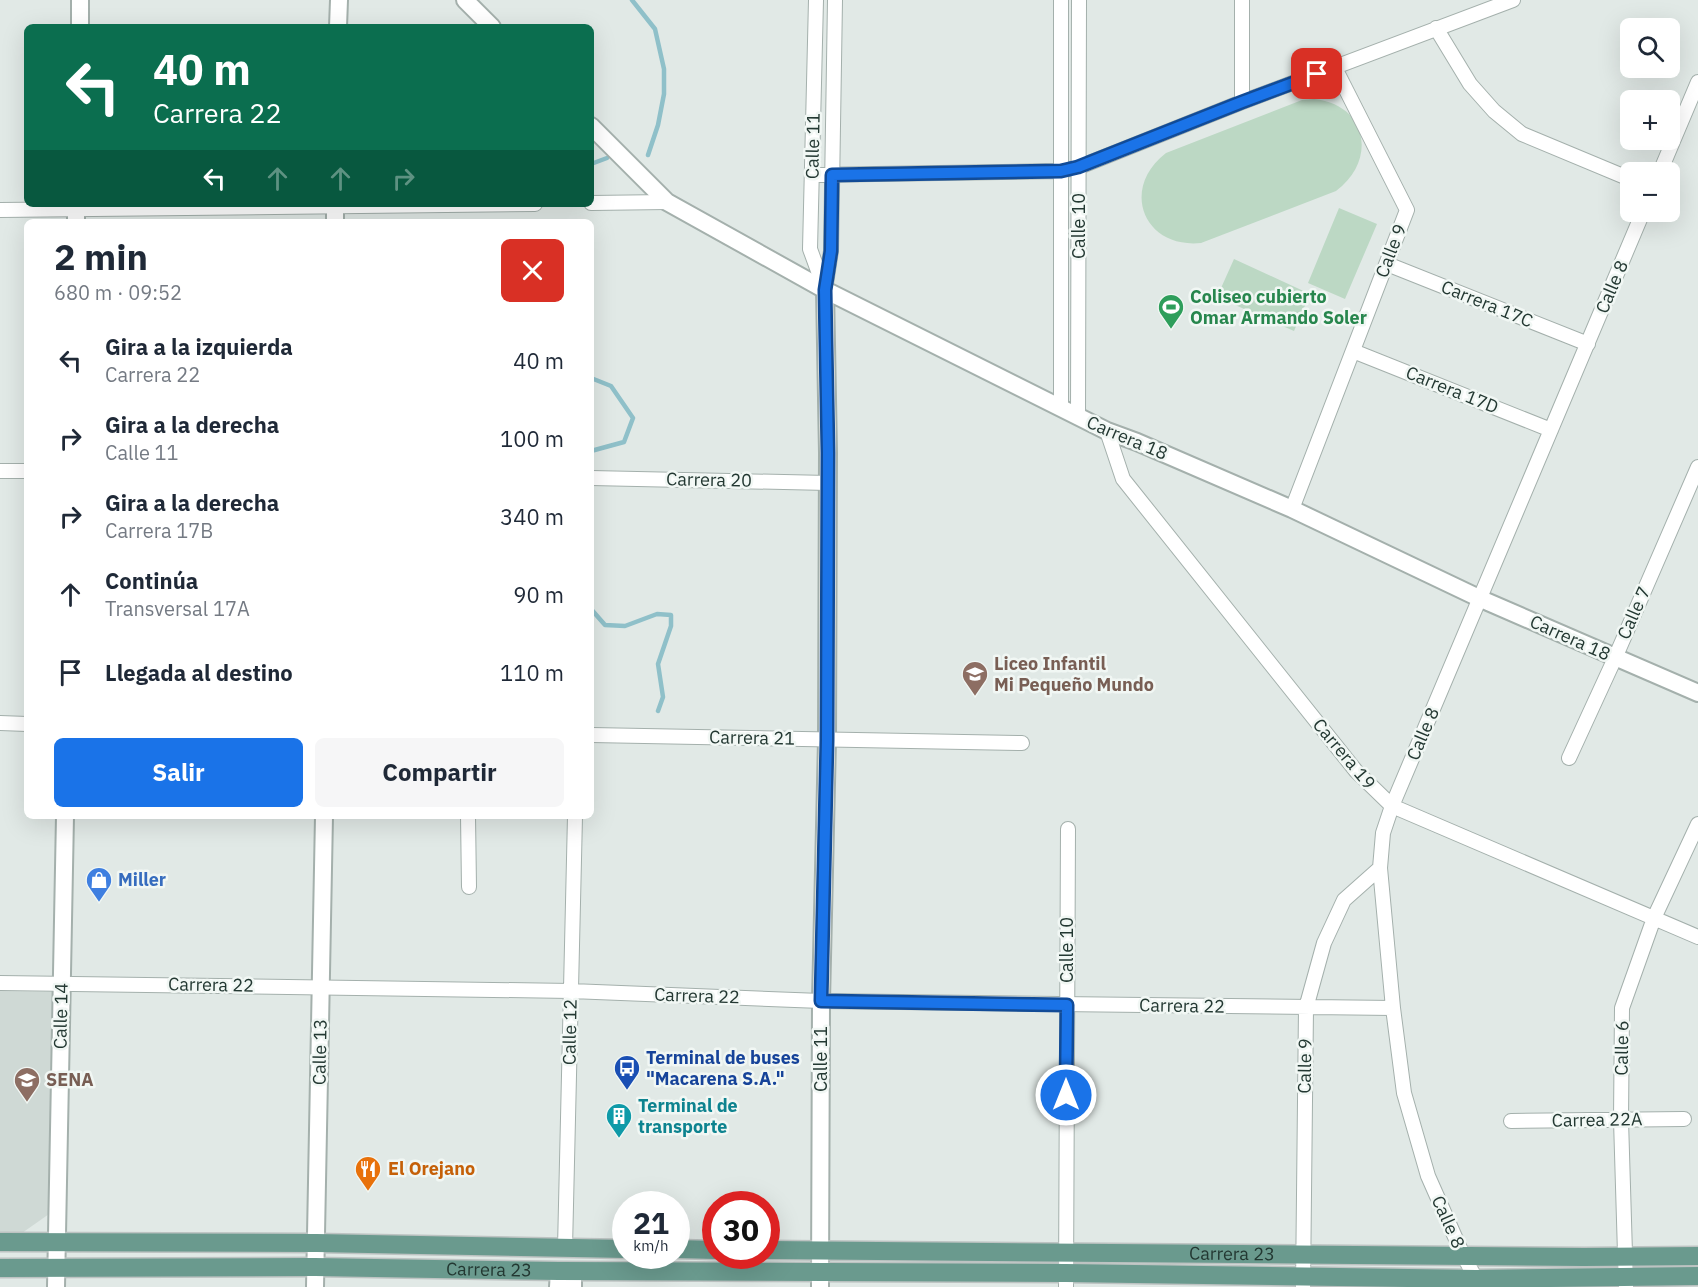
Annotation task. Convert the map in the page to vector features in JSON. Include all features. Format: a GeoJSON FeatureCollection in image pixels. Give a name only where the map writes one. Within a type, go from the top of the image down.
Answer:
{"type":"FeatureCollection","features":[{"type":"Feature","properties":{"kind":"main road","name":"Carrera 23"},"geometry":{"type":"LineString","coordinates":[[0,1242],[317,1243],[612,1249]]}},
{"type":"Feature","properties":{"kind":"main road","name":"Carrera 23"},"geometry":{"type":"LineString","coordinates":[[780,1250],[1698,1256]]}},
{"type":"Feature","properties":{"kind":"main road","name":"Carrera 23"},"geometry":{"type":"LineString","coordinates":[[0,1268],[315,1267],[566,1279],[1482,1283],[1626,1282],[1698,1276]]}},
{"type":"Feature","properties":{"kind":"street"},"geometry":{"type":"LineString","coordinates":[[80,0],[80,24]]}},
{"type":"Feature","properties":{"kind":"street"},"geometry":{"type":"LineString","coordinates":[[338,24],[339,0]]}},
{"type":"Feature","properties":{"kind":"street"},"geometry":{"type":"LineString","coordinates":[[465,0],[489,24]]}},
{"type":"Feature","properties":{"kind":"street","name":"Calle 11"},"geometry":{"type":"LineString","coordinates":[[816,0],[810,249],[825,290]]}},
{"type":"Feature","properties":{"kind":"street","name":"Calle 11"},"geometry":{"type":"LineString","coordinates":[[820,1280],[821,1001],[827,740],[828,483],[825,290],[831,251],[835,0]]}},
{"type":"Feature","properties":{"kind":"street","name":"Calle 10"},"geometry":{"type":"LineString","coordinates":[[1061,0],[1061,407]]}},
{"type":"Feature","properties":{"kind":"street","name":"Calle 10"},"geometry":{"type":"LineString","coordinates":[[1078,417],[1079,0]]}},
{"type":"Feature","properties":{"kind":"street"},"geometry":{"type":"LineString","coordinates":[[1242,0],[1242,102]]}},
{"type":"Feature","properties":{"kind":"street"},"geometry":{"type":"LineString","coordinates":[[812,176],[1061,171],[1078,167],[1242,102],[1513,0]]}},
{"type":"Feature","properties":{"kind":"street"},"geometry":{"type":"LineString","coordinates":[[1436,28],[1470,84],[1494,111],[1522,134],[1620,175]]}},
{"type":"Feature","properties":{"kind":"street","name":"Calle 9"},"geometry":{"type":"LineString","coordinates":[[1292,509],[1407,210],[1335,68]]}},
{"type":"Feature","properties":{"kind":"street"},"geometry":{"type":"LineString","coordinates":[[1664,162],[1698,82]]}},
{"type":"Feature","properties":{"kind":"street","name":"Carrera 18"},"geometry":{"type":"LineString","coordinates":[[594,129],[667,202],[825,290],[1107,431],[1292,509],[1481,598],[1698,693]]}},
{"type":"Feature","properties":{"kind":"street"},"geometry":{"type":"LineString","coordinates":[[594,203],[667,202]]}},
{"type":"Feature","properties":{"kind":"street"},"geometry":{"type":"LineString","coordinates":[[0,210],[335,211],[449,207]]}},
{"type":"Feature","properties":{"kind":"street","name":"Calle 8"},"geometry":{"type":"LineString","coordinates":[[1482,1283],[1463,1255],[1428,1176],[1404,1093],[1393,1008],[1380,868],[1383,833],[1392,806],[1639,222]]}},
{"type":"Feature","properties":{"kind":"street","name":"Carrera 17C"},"geometry":{"type":"LineString","coordinates":[[1387,264],[1588,344]]}},
{"type":"Feature","properties":{"kind":"street","name":"Carrera 17D"},"geometry":{"type":"LineString","coordinates":[[1353,351],[1551,430]]}},
{"type":"Feature","properties":{"kind":"street","name":"Carrera 19"},"geometry":{"type":"LineString","coordinates":[[1107,431],[1123,479],[1356,771],[1392,806],[1698,937]]}},
{"type":"Feature","properties":{"kind":"street","name":"Calle 7"},"geometry":{"type":"LineString","coordinates":[[1569,758],[1698,467]]}},
{"type":"Feature","properties":{"kind":"street"},"geometry":{"type":"LineString","coordinates":[[0,471],[24,471]]}},
{"type":"Feature","properties":{"kind":"street","name":"Carrera 20"},"geometry":{"type":"LineString","coordinates":[[594,478],[828,483]]}},
{"type":"Feature","properties":{"kind":"street"},"geometry":{"type":"LineString","coordinates":[[0,723],[24,724]]}},
{"type":"Feature","properties":{"kind":"street","name":"Carrera 21"},"geometry":{"type":"LineString","coordinates":[[594,735],[1022,743]]}},
{"type":"Feature","properties":{"kind":"street","name":"Calle 14"},"geometry":{"type":"LineString","coordinates":[[56,1287],[65,819]]}},
{"type":"Feature","properties":{"kind":"street","name":"Calle 13"},"geometry":{"type":"LineString","coordinates":[[315,1287],[324,819]]}},
{"type":"Feature","properties":{"kind":"street"},"geometry":{"type":"LineString","coordinates":[[468,819],[469,888]]}},
{"type":"Feature","properties":{"kind":"street","name":"Calle 12"},"geometry":{"type":"LineString","coordinates":[[565,1248],[575,819]]}},
{"type":"Feature","properties":{"kind":"street","name":"Calle 6"},"geometry":{"type":"LineString","coordinates":[[1626,1282],[1621,1120],[1622,1008],[1654,918],[1698,824]]}},
{"type":"Feature","properties":{"kind":"street","name":"Calle 10"},"geometry":{"type":"LineString","coordinates":[[1066,1280],[1068,829]]}},
{"type":"Feature","properties":{"kind":"street","name":"Calle 9"},"geometry":{"type":"LineString","coordinates":[[1303,1282],[1306,1008],[1324,943],[1344,900],[1380,868]]}},
{"type":"Feature","properties":{"kind":"street","name":"Carrera 22"},"geometry":{"type":"LineString","coordinates":[[0,982],[571,991],[821,1001],[1393,1008]]}},
{"type":"Feature","properties":{"kind":"street","name":"Carrea 22A"},"geometry":{"type":"LineString","coordinates":[[1511,1121],[1684,1119]]}},
{"type":"Feature","properties":{"kind":"shaded area","name":"SENA"},"geometry":{"type":"Polygon","coordinates":[[[0,991],[60,992],[49,1214],[22,1233],[0,1232],[0,991]]]}},
{"type":"Feature","properties":{"kind":"green space"},"geometry":{"type":"Polygon","coordinates":[[[1314,99],[1332,103],[1346,111],[1355,122],[1361,135],[1358,164],[1349,178],[1336,191],[1201,243],[1181,242],[1165,236],[1152,226],[1144,213],[1142,198],[1144,183],[1152,167],[1166,153],[1302,100],[1314,99]]]}},
{"type":"Feature","properties":{"kind":"green space"},"geometry":{"type":"Polygon","coordinates":[[[1339,208],[1377,224],[1345,299],[1308,283],[1339,208]]]}},
{"type":"Feature","properties":{"kind":"green space"},"geometry":{"type":"Polygon","coordinates":[[[1234,259],[1310,294],[1294,331],[1217,297],[1234,259]]]}},
{"type":"Feature","properties":{"kind":"waterway"},"geometry":{"type":"LineString","coordinates":[[632,0],[655,29],[664,69],[664,94],[658,125],[648,155]]}},
{"type":"Feature","properties":{"kind":"waterway"},"geometry":{"type":"LineString","coordinates":[[594,163],[607,158]]}},
{"type":"Feature","properties":{"kind":"waterway"},"geometry":{"type":"LineString","coordinates":[[594,379],[611,386],[633,418],[624,442],[594,450]]}},
{"type":"Feature","properties":{"kind":"waterway"},"geometry":{"type":"LineString","coordinates":[[594,612],[605,625],[625,626],[657,614],[671,615],[671,626],[658,664],[663,697],[658,711]]}},
{"type":"Feature","properties":{"kind":"place","name":"Coliseo cubierto Omar Armando Soler"},"geometry":{"type":"Point","coordinates":[1171,330]}},
{"type":"Feature","properties":{"kind":"place","name":"Liceo Infantil Mi Pequeño Mundo"},"geometry":{"type":"Point","coordinates":[975,697]}},
{"type":"Feature","properties":{"kind":"place","name":"Miller"},"geometry":{"type":"Point","coordinates":[99,903]}},
{"type":"Feature","properties":{"kind":"place","name":"Terminal de buses \"Macarena S.A.\""},"geometry":{"type":"Point","coordinates":[627,1091]}},
{"type":"Feature","properties":{"kind":"place","name":"SENA"},"geometry":{"type":"Point","coordinates":[27,1103]}},
{"type":"Feature","properties":{"kind":"place","name":"Terminal de transporte"},"geometry":{"type":"Point","coordinates":[619,1139]}},
{"type":"Feature","properties":{"kind":"place","name":"El Orejano"},"geometry":{"type":"Point","coordinates":[368,1192]}},
{"type":"Feature","properties":{"kind":"route"},"geometry":{"type":"LineString","coordinates":[[1066,1095],[1067,1005],[821,1001],[827,740],[828,453],[825,290],[831,251],[832,175],[1061,171],[1078,167],[1317,74]]}}]}
